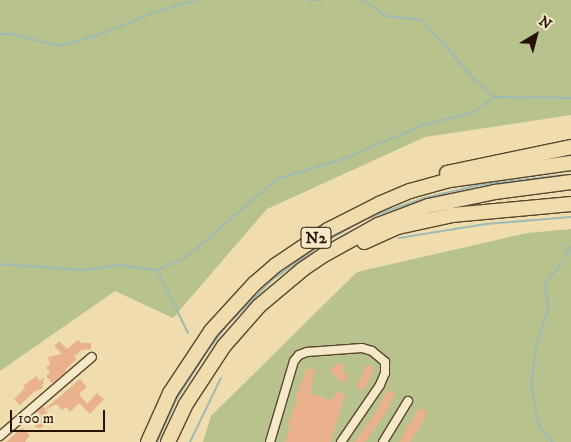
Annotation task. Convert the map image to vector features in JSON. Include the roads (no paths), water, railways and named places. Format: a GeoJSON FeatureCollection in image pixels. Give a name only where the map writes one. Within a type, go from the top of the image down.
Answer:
{"type":"FeatureCollection","features":[{"type":"Feature","properties":{"kind":"highway"},"geometry":{"type":"LineString","coordinates":[[328,230],[365,204],[429,179],[468,167],[571,147]]}},
{"type":"Feature","properties":{"kind":"highway","name":"N2"},"geometry":{"type":"LineString","coordinates":[[148,442],[170,393],[211,331],[254,284],[276,265],[328,230],[379,204],[410,191],[442,182],[571,163]]}},
{"type":"Feature","properties":{"kind":"highway","name":"N2"},"geometry":{"type":"LineString","coordinates":[[168,442],[196,388],[224,346],[259,306],[303,269],[378,225],[428,206],[495,192],[571,182]]}},
{"type":"Feature","properties":{"kind":"highway"},"geometry":{"type":"LineString","coordinates":[[224,346],[295,285],[345,251],[398,227],[452,215],[571,204]]}},
{"type":"Feature","properties":{"kind":"street"},"geometry":{"type":"LineString","coordinates":[[270,442],[294,361],[299,355],[307,352],[362,348],[372,351],[385,362],[385,373],[380,385],[341,442]]}},
{"type":"Feature","properties":{"kind":"street"},"geometry":{"type":"LineString","coordinates":[[0,436],[92,357]]}},
{"type":"Feature","properties":{"kind":"street"},"geometry":{"type":"LineString","coordinates":[[383,442],[408,401]]}},
{"type":"Feature","properties":{"kind":"waterway"},"geometry":{"type":"LineString","coordinates":[[0,34],[11,34],[60,46],[95,36],[155,12],[196,0]]}},
{"type":"Feature","properties":{"kind":"waterway"},"geometry":{"type":"LineString","coordinates":[[310,0],[322,0]]}},
{"type":"Feature","properties":{"kind":"waterway"},"geometry":{"type":"LineString","coordinates":[[363,0],[386,16],[422,20],[474,79],[494,97]]}},
{"type":"Feature","properties":{"kind":"waterway"},"geometry":{"type":"LineString","coordinates":[[0,264],[84,270],[120,265],[157,270],[184,259],[277,179],[346,158],[423,125],[472,113],[494,97],[571,98]]}},
{"type":"Feature","properties":{"kind":"waterway"},"geometry":{"type":"LineString","coordinates":[[157,442],[177,398],[206,353],[227,325],[272,280],[323,243],[368,218],[424,198],[480,185],[562,175]]}},
{"type":"Feature","properties":{"kind":"waterway"},"geometry":{"type":"LineString","coordinates":[[399,238],[486,224],[571,217]]}},
{"type":"Feature","properties":{"kind":"waterway"},"geometry":{"type":"LineString","coordinates":[[564,257],[571,247]]}},
{"type":"Feature","properties":{"kind":"waterway"},"geometry":{"type":"LineString","coordinates":[[552,442],[539,426],[531,386],[536,348],[547,313],[546,282],[563,262]]}},
{"type":"Feature","properties":{"kind":"waterway"},"geometry":{"type":"LineString","coordinates":[[157,270],[188,333]]}},
{"type":"Feature","properties":{"kind":"waterway"},"geometry":{"type":"LineString","coordinates":[[190,442],[221,378]]}}]}
